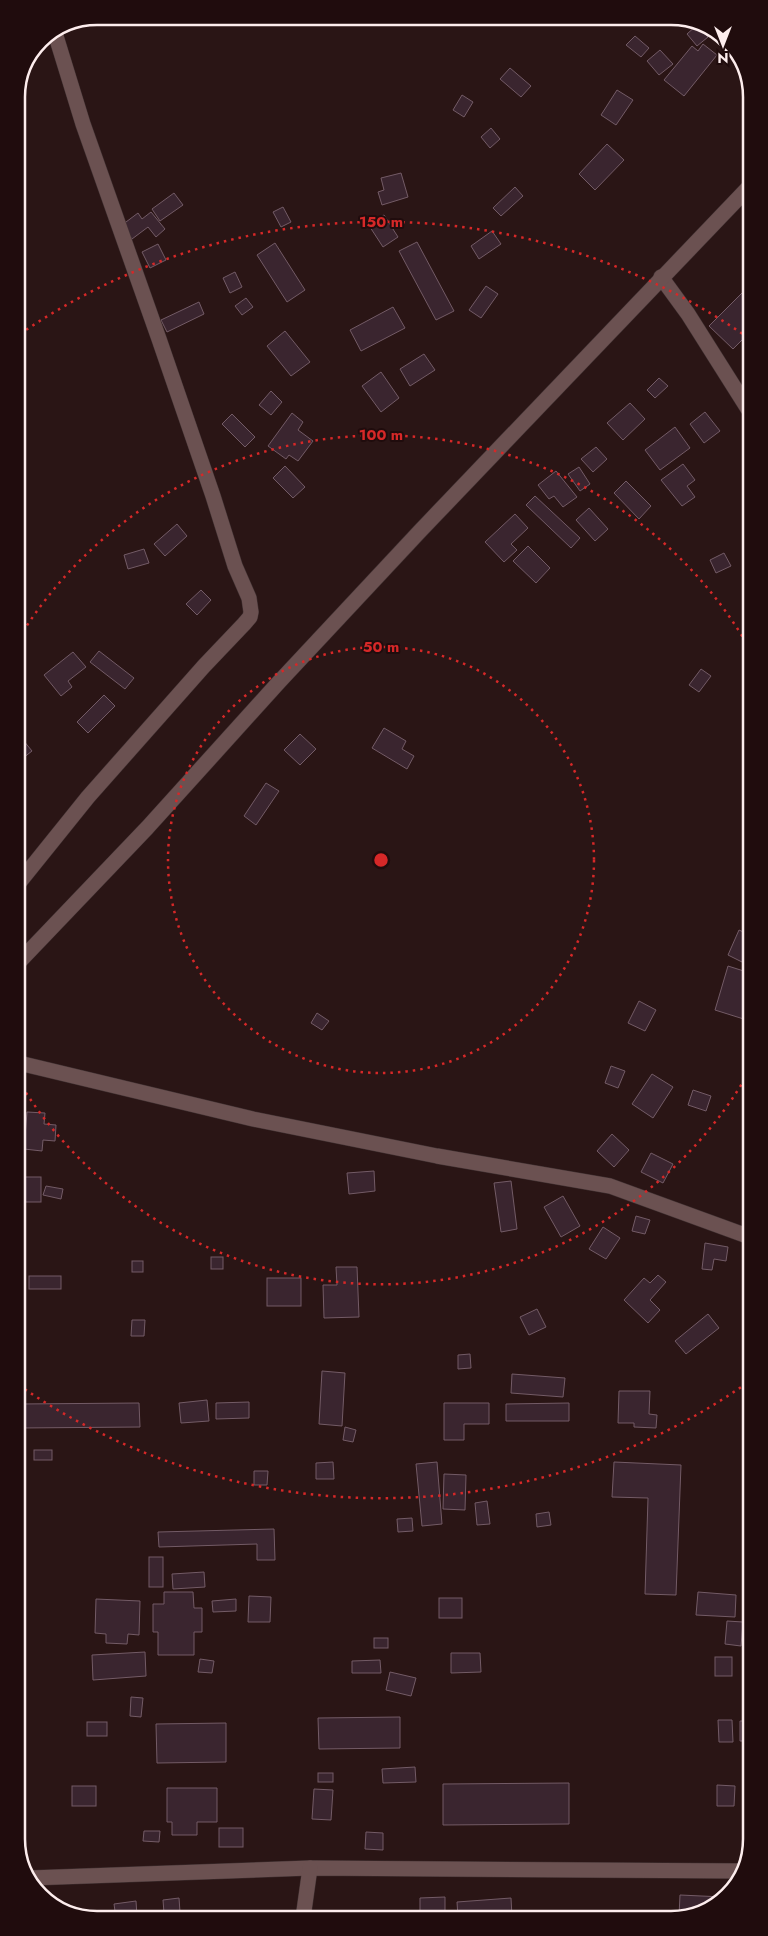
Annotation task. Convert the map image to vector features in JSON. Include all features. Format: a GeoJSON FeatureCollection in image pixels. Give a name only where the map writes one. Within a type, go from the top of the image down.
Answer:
{"type":"FeatureCollection","features":[{"type":"Feature","properties":{"kind":"street"},"geometry":{"type":"LineString","coordinates":[[25,875],[88,797],[204,666],[244,624],[250,617],[251,612],[249,598],[235,566],[159,339],[83,124],[57,38]]}},
{"type":"Feature","properties":{"kind":"street"},"geometry":{"type":"LineString","coordinates":[[25,956],[133,842],[421,530],[743,193]]}},
{"type":"Feature","properties":{"kind":"street"},"geometry":{"type":"LineString","coordinates":[[661,277],[688,314],[743,401]]}},
{"type":"Feature","properties":{"kind":"street"},"geometry":{"type":"LineString","coordinates":[[25,1064],[253,1119],[437,1156],[610,1186],[743,1234]]}},
{"type":"Feature","properties":{"kind":"street"},"geometry":{"type":"LineString","coordinates":[[36,1878],[310,1868],[736,1870]]}},
{"type":"Feature","properties":{"kind":"street"},"geometry":{"type":"LineString","coordinates":[[304,1911],[310,1868]]}},
{"type":"Feature","properties":{"kind":"building"},"geometry":{"type":"Polygon","coordinates":[[[693,28],[708,37],[697,46],[687,34],[693,28]]]}},
{"type":"Feature","properties":{"kind":"building"},"geometry":{"type":"Polygon","coordinates":[[[635,36],[649,48],[641,57],[626,45],[635,36]]]}},
{"type":"Feature","properties":{"kind":"building"},"geometry":{"type":"Polygon","coordinates":[[[703,44],[717,55],[684,96],[664,80],[692,46],[698,51],[703,44]]]}},
{"type":"Feature","properties":{"kind":"building"},"geometry":{"type":"Polygon","coordinates":[[[660,50],[673,64],[659,75],[647,61],[660,50]]]}},
{"type":"Feature","properties":{"kind":"building"},"geometry":{"type":"Polygon","coordinates":[[[510,68],[531,86],[521,97],[500,79],[510,68]]]}},
{"type":"Feature","properties":{"kind":"building"},"geometry":{"type":"Polygon","coordinates":[[[617,90],[633,100],[616,125],[601,115],[617,90]]]}},
{"type":"Feature","properties":{"kind":"building"},"geometry":{"type":"Polygon","coordinates":[[[462,95],[473,102],[464,117],[453,110],[462,95]]]}},
{"type":"Feature","properties":{"kind":"building"},"geometry":{"type":"Polygon","coordinates":[[[491,128],[500,139],[490,148],[481,137],[491,128]]]}},
{"type":"Feature","properties":{"kind":"building"},"geometry":{"type":"Polygon","coordinates":[[[607,144],[624,160],[595,190],[579,174],[607,144]]]}},
{"type":"Feature","properties":{"kind":"building"},"geometry":{"type":"Polygon","coordinates":[[[401,173],[408,197],[382,205],[378,192],[384,190],[381,178],[401,173]]]}},
{"type":"Feature","properties":{"kind":"building"},"geometry":{"type":"Polygon","coordinates":[[[515,187],[523,196],[501,216],[493,208],[515,187]]]}},
{"type":"Feature","properties":{"kind":"building"},"geometry":{"type":"Polygon","coordinates":[[[174,193],[183,205],[160,221],[152,209],[174,193]]]}},
{"type":"Feature","properties":{"kind":"building"},"geometry":{"type":"Polygon","coordinates":[[[283,207],[291,222],[281,227],[273,212],[283,207]]]}},
{"type":"Feature","properties":{"kind":"building"},"geometry":{"type":"Polygon","coordinates":[[[151,212],[165,229],[156,237],[148,227],[132,239],[122,225],[138,213],[142,219],[151,212]]]}},
{"type":"Feature","properties":{"kind":"building"},"geometry":{"type":"Polygon","coordinates":[[[384,215],[398,237],[383,247],[368,224],[384,215]]]}},
{"type":"Feature","properties":{"kind":"building"},"geometry":{"type":"Polygon","coordinates":[[[492,231],[501,244],[479,259],[471,246],[492,231]]]}},
{"type":"Feature","properties":{"kind":"building"},"geometry":{"type":"Polygon","coordinates":[[[417,242],[454,311],[436,320],[399,251],[417,242]]]}},
{"type":"Feature","properties":{"kind":"building"},"geometry":{"type":"Polygon","coordinates":[[[275,243],[305,290],[287,302],[257,255],[275,243]]]}},
{"type":"Feature","properties":{"kind":"building"},"geometry":{"type":"Polygon","coordinates":[[[158,244],[166,260],[150,268],[142,252],[158,244]]]}},
{"type":"Feature","properties":{"kind":"building"},"geometry":{"type":"Polygon","coordinates":[[[235,272],[242,287],[230,293],[223,278],[235,272]]]}},
{"type":"Feature","properties":{"kind":"building"},"geometry":{"type":"Polygon","coordinates":[[[486,286],[498,294],[481,318],[469,310],[486,286]]]}},
{"type":"Feature","properties":{"kind":"building"},"geometry":{"type":"Polygon","coordinates":[[[743,292],[743,339],[733,349],[709,326],[743,292]]]}},
{"type":"Feature","properties":{"kind":"building"},"geometry":{"type":"Polygon","coordinates":[[[246,298],[253,307],[242,315],[235,306],[246,298]]]}},
{"type":"Feature","properties":{"kind":"building"},"geometry":{"type":"Polygon","coordinates":[[[199,302],[204,314],[167,332],[161,320],[199,302]]]}},
{"type":"Feature","properties":{"kind":"building"},"geometry":{"type":"Polygon","coordinates":[[[393,307],[405,328],[361,351],[350,330],[393,307]]]}},
{"type":"Feature","properties":{"kind":"building"},"geometry":{"type":"Polygon","coordinates":[[[285,331],[310,362],[291,376],[267,346],[285,331]]]}},
{"type":"Feature","properties":{"kind":"building"},"geometry":{"type":"Polygon","coordinates":[[[424,354],[435,370],[410,386],[400,369],[424,354]]]}},
{"type":"Feature","properties":{"kind":"building"},"geometry":{"type":"Polygon","coordinates":[[[381,372],[399,398],[381,412],[362,386],[381,372]]]}},
{"type":"Feature","properties":{"kind":"building"},"geometry":{"type":"Polygon","coordinates":[[[659,378],[668,386],[655,398],[647,390],[659,378]]]}},
{"type":"Feature","properties":{"kind":"building"},"geometry":{"type":"Polygon","coordinates":[[[271,391],[282,402],[271,415],[259,405],[271,391]]]}},
{"type":"Feature","properties":{"kind":"building"},"geometry":{"type":"Polygon","coordinates":[[[630,403],[645,419],[623,440],[607,423],[630,403]]]}},
{"type":"Feature","properties":{"kind":"building"},"geometry":{"type":"Polygon","coordinates":[[[705,412],[720,431],[704,443],[690,424],[705,412]]]}},
{"type":"Feature","properties":{"kind":"building"},"geometry":{"type":"Polygon","coordinates":[[[292,413],[303,422],[298,430],[313,441],[298,461],[289,455],[286,459],[268,446],[292,413]]]}},
{"type":"Feature","properties":{"kind":"building"},"geometry":{"type":"Polygon","coordinates":[[[232,414],[255,437],[245,447],[222,424],[232,414]]]}},
{"type":"Feature","properties":{"kind":"building"},"geometry":{"type":"Polygon","coordinates":[[[675,427],[690,448],[660,470],[645,450],[675,427]]]}},
{"type":"Feature","properties":{"kind":"building"},"geometry":{"type":"Polygon","coordinates":[[[596,447],[607,459],[593,472],[581,459],[596,447]]]}},
{"type":"Feature","properties":{"kind":"building"},"geometry":{"type":"Polygon","coordinates":[[[683,464],[695,480],[687,486],[695,497],[682,506],[661,480],[683,464]]]}},
{"type":"Feature","properties":{"kind":"building"},"geometry":{"type":"Polygon","coordinates":[[[285,466],[305,487],[293,498],[273,478],[285,466]]]}},
{"type":"Feature","properties":{"kind":"building"},"geometry":{"type":"Polygon","coordinates":[[[579,467],[590,484],[580,491],[568,474],[579,467]]]}},
{"type":"Feature","properties":{"kind":"building"},"geometry":{"type":"Polygon","coordinates":[[[556,471],[577,497],[563,507],[554,496],[549,499],[538,485],[556,471]]]}},
{"type":"Feature","properties":{"kind":"building"},"geometry":{"type":"Polygon","coordinates":[[[626,481],[651,506],[639,519],[614,493],[626,481]]]}},
{"type":"Feature","properties":{"kind":"building"},"geometry":{"type":"Polygon","coordinates":[[[535,496],[580,538],[571,548],[526,505],[535,496]]]}},
{"type":"Feature","properties":{"kind":"building"},"geometry":{"type":"Polygon","coordinates":[[[589,508],[608,529],[595,541],[576,520],[589,508]]]}},
{"type":"Feature","properties":{"kind":"building"},"geometry":{"type":"Polygon","coordinates":[[[515,514],[528,528],[511,544],[517,550],[504,562],[485,542],[515,514]]]}},
{"type":"Feature","properties":{"kind":"building"},"geometry":{"type":"Polygon","coordinates":[[[177,524],[187,536],[165,556],[154,544],[177,524]]]}},
{"type":"Feature","properties":{"kind":"building"},"geometry":{"type":"Polygon","coordinates":[[[528,546],[550,568],[536,583],[513,561],[528,546]]]}},
{"type":"Feature","properties":{"kind":"building"},"geometry":{"type":"Polygon","coordinates":[[[144,549],[149,563],[128,569],[124,555],[144,549]]]}},
{"type":"Feature","properties":{"kind":"building"},"geometry":{"type":"Polygon","coordinates":[[[724,553],[731,566],[716,573],[710,560],[724,553]]]}},
{"type":"Feature","properties":{"kind":"building"},"geometry":{"type":"Polygon","coordinates":[[[201,590],[211,600],[197,615],[186,604],[201,590]]]}},
{"type":"Feature","properties":{"kind":"building"},"geometry":{"type":"Polygon","coordinates":[[[99,651],[134,678],[125,689],[90,662],[99,651]]]}},
{"type":"Feature","properties":{"kind":"building"},"geometry":{"type":"Polygon","coordinates":[[[73,652],[86,667],[68,681],[72,687],[61,696],[44,675],[73,652]]]}},
{"type":"Feature","properties":{"kind":"building"},"geometry":{"type":"Polygon","coordinates":[[[701,669],[711,676],[699,692],[689,685],[701,669]]]}},
{"type":"Feature","properties":{"kind":"building"},"geometry":{"type":"Polygon","coordinates":[[[104,695],[115,706],[88,733],[77,722],[104,695]]]}},
{"type":"Feature","properties":{"kind":"building"},"geometry":{"type":"Polygon","coordinates":[[[384,728],[406,741],[402,749],[414,756],[407,769],[372,748],[384,728]]]}},
{"type":"Feature","properties":{"kind":"building"},"geometry":{"type":"Polygon","coordinates":[[[300,734],[316,749],[300,765],[284,750],[300,734]]]}},
{"type":"Feature","properties":{"kind":"building"},"geometry":{"type":"Polygon","coordinates":[[[25,742],[32,751],[25,756],[25,742]]]}},
{"type":"Feature","properties":{"kind":"building"},"geometry":{"type":"Polygon","coordinates":[[[266,783],[279,791],[256,825],[244,816],[266,783]]]}},
{"type":"Feature","properties":{"kind":"building"},"geometry":{"type":"Polygon","coordinates":[[[739,930],[743,932],[743,962],[728,955],[739,930]]]}},
{"type":"Feature","properties":{"kind":"building"},"geometry":{"type":"Polygon","coordinates":[[[728,966],[743,971],[743,1019],[715,1010],[728,966]]]}},
{"type":"Feature","properties":{"kind":"building"},"geometry":{"type":"Polygon","coordinates":[[[639,1001],[656,1010],[645,1031],[628,1023],[639,1001]]]}},
{"type":"Feature","properties":{"kind":"building"},"geometry":{"type":"Polygon","coordinates":[[[317,1013],[329,1021],[322,1030],[311,1023],[317,1013]]]}},
{"type":"Feature","properties":{"kind":"building"},"geometry":{"type":"Polygon","coordinates":[[[611,1066],[625,1071],[618,1088],[605,1083],[611,1066]]]}},
{"type":"Feature","properties":{"kind":"building"},"geometry":{"type":"Polygon","coordinates":[[[652,1074],[673,1087],[653,1118],[632,1104],[652,1074]]]}},
{"type":"Feature","properties":{"kind":"building"},"geometry":{"type":"Polygon","coordinates":[[[693,1090],[711,1096],[706,1111],[688,1105],[693,1090]]]}},
{"type":"Feature","properties":{"kind":"building"},"geometry":{"type":"Polygon","coordinates":[[[27,1112],[45,1113],[44,1124],[56,1125],[55,1141],[43,1140],[42,1151],[25,1149],[27,1112]]]}},
{"type":"Feature","properties":{"kind":"building"},"geometry":{"type":"Polygon","coordinates":[[[612,1134],[629,1150],[614,1167],[597,1151],[612,1134]]]}},
{"type":"Feature","properties":{"kind":"building"},"geometry":{"type":"Polygon","coordinates":[[[651,1153],[673,1164],[663,1183],[641,1172],[651,1153]]]}},
{"type":"Feature","properties":{"kind":"building"},"geometry":{"type":"Polygon","coordinates":[[[374,1171],[375,1191],[349,1194],[347,1173],[374,1171]]]}},
{"type":"Feature","properties":{"kind":"building"},"geometry":{"type":"Polygon","coordinates":[[[25,1177],[41,1177],[41,1202],[25,1202],[25,1177]]]}},
{"type":"Feature","properties":{"kind":"building"},"geometry":{"type":"Polygon","coordinates":[[[511,1181],[517,1229],[501,1232],[494,1183],[511,1181]]]}},
{"type":"Feature","properties":{"kind":"building"},"geometry":{"type":"Polygon","coordinates":[[[46,1186],[63,1189],[61,1199],[43,1195],[46,1186]]]}},
{"type":"Feature","properties":{"kind":"building"},"geometry":{"type":"Polygon","coordinates":[[[563,1196],[580,1226],[561,1237],[544,1207],[563,1196]]]}},
{"type":"Feature","properties":{"kind":"building"},"geometry":{"type":"Polygon","coordinates":[[[636,1216],[650,1220],[645,1234],[632,1231],[636,1216]]]}},
{"type":"Feature","properties":{"kind":"building"},"geometry":{"type":"Polygon","coordinates":[[[603,1227],[620,1238],[606,1259],[589,1249],[603,1227]]]}},
{"type":"Feature","properties":{"kind":"building"},"geometry":{"type":"Polygon","coordinates":[[[705,1243],[728,1247],[726,1261],[714,1259],[712,1270],[702,1269],[705,1243]]]}},
{"type":"Feature","properties":{"kind":"building"},"geometry":{"type":"Polygon","coordinates":[[[211,1257],[223,1257],[223,1269],[211,1269],[211,1257]]]}},
{"type":"Feature","properties":{"kind":"building"},"geometry":{"type":"Polygon","coordinates":[[[132,1261],[143,1261],[143,1272],[132,1272],[132,1261]]]}},
{"type":"Feature","properties":{"kind":"building"},"geometry":{"type":"Polygon","coordinates":[[[336,1267],[357,1267],[359,1317],[324,1318],[323,1285],[337,1285],[336,1267]]]}},
{"type":"Feature","properties":{"kind":"building"},"geometry":{"type":"Polygon","coordinates":[[[658,1275],[666,1282],[650,1300],[660,1310],[648,1323],[624,1300],[644,1278],[650,1283],[658,1275]]]}},
{"type":"Feature","properties":{"kind":"building"},"geometry":{"type":"Polygon","coordinates":[[[29,1276],[61,1276],[61,1289],[29,1289],[29,1276]]]}},
{"type":"Feature","properties":{"kind":"building"},"geometry":{"type":"Polygon","coordinates":[[[267,1278],[301,1278],[301,1306],[267,1306],[267,1278]]]}},
{"type":"Feature","properties":{"kind":"building"},"geometry":{"type":"Polygon","coordinates":[[[537,1309],[546,1327],[529,1335],[520,1317],[537,1309]]]}},
{"type":"Feature","properties":{"kind":"building"},"geometry":{"type":"Polygon","coordinates":[[[708,1314],[719,1328],[686,1354],[675,1341],[708,1314]]]}},
{"type":"Feature","properties":{"kind":"building"},"geometry":{"type":"Polygon","coordinates":[[[132,1320],[145,1320],[144,1336],[131,1336],[132,1320]]]}},
{"type":"Feature","properties":{"kind":"building"},"geometry":{"type":"Polygon","coordinates":[[[470,1354],[471,1368],[458,1369],[458,1355],[470,1354]]]}},
{"type":"Feature","properties":{"kind":"building"},"geometry":{"type":"Polygon","coordinates":[[[322,1371],[345,1373],[342,1426],[319,1424],[322,1371]]]}},
{"type":"Feature","properties":{"kind":"building"},"geometry":{"type":"Polygon","coordinates":[[[512,1374],[565,1378],[563,1397],[511,1393],[512,1374]]]}},
{"type":"Feature","properties":{"kind":"building"},"geometry":{"type":"Polygon","coordinates":[[[619,1391],[650,1391],[649,1414],[657,1415],[656,1428],[634,1427],[634,1423],[618,1423],[619,1391]]]}},
{"type":"Feature","properties":{"kind":"building"},"geometry":{"type":"Polygon","coordinates":[[[207,1400],[209,1421],[181,1423],[179,1403],[207,1400]]]}},
{"type":"Feature","properties":{"kind":"building"},"geometry":{"type":"Polygon","coordinates":[[[249,1402],[249,1418],[216,1419],[216,1403],[249,1402]]]}},
{"type":"Feature","properties":{"kind":"building"},"geometry":{"type":"Polygon","coordinates":[[[139,1403],[140,1427],[25,1428],[25,1404],[139,1403]]]}},
{"type":"Feature","properties":{"kind":"building"},"geometry":{"type":"Polygon","coordinates":[[[444,1403],[489,1403],[489,1424],[464,1424],[464,1440],[444,1440],[444,1403]]]}},
{"type":"Feature","properties":{"kind":"building"},"geometry":{"type":"Polygon","coordinates":[[[569,1403],[569,1421],[506,1421],[506,1404],[569,1403]]]}},
{"type":"Feature","properties":{"kind":"building"},"geometry":{"type":"Polygon","coordinates":[[[345,1427],[356,1430],[353,1442],[343,1440],[345,1427]]]}},
{"type":"Feature","properties":{"kind":"building"},"geometry":{"type":"Polygon","coordinates":[[[34,1450],[52,1450],[52,1460],[34,1460],[34,1450]]]}},
{"type":"Feature","properties":{"kind":"building"},"geometry":{"type":"Polygon","coordinates":[[[333,1462],[334,1479],[316,1479],[316,1463],[333,1462]]]}},
{"type":"Feature","properties":{"kind":"building"},"geometry":{"type":"Polygon","coordinates":[[[437,1462],[442,1524],[422,1526],[416,1464],[437,1462]]]}},
{"type":"Feature","properties":{"kind":"building"},"geometry":{"type":"Polygon","coordinates":[[[614,1462],[681,1465],[676,1595],[645,1594],[648,1498],[612,1497],[614,1462]]]}},
{"type":"Feature","properties":{"kind":"building"},"geometry":{"type":"Polygon","coordinates":[[[254,1471],[268,1471],[267,1485],[254,1485],[254,1471]]]}},
{"type":"Feature","properties":{"kind":"building"},"geometry":{"type":"Polygon","coordinates":[[[444,1474],[466,1475],[465,1510],[443,1509],[444,1474]]]}},
{"type":"Feature","properties":{"kind":"building"},"geometry":{"type":"Polygon","coordinates":[[[487,1501],[490,1524],[477,1525],[475,1503],[487,1501]]]}},
{"type":"Feature","properties":{"kind":"building"},"geometry":{"type":"Polygon","coordinates":[[[549,1512],[551,1525],[537,1527],[536,1514],[549,1512]]]}},
{"type":"Feature","properties":{"kind":"building"},"geometry":{"type":"Polygon","coordinates":[[[412,1518],[413,1531],[398,1532],[397,1519],[412,1518]]]}},
{"type":"Feature","properties":{"kind":"building"},"geometry":{"type":"Polygon","coordinates":[[[274,1529],[275,1560],[257,1560],[257,1544],[159,1547],[158,1532],[274,1529]]]}},
{"type":"Feature","properties":{"kind":"building"},"geometry":{"type":"Polygon","coordinates":[[[149,1557],[163,1557],[163,1587],[149,1587],[149,1557]]]}},
{"type":"Feature","properties":{"kind":"building"},"geometry":{"type":"Polygon","coordinates":[[[204,1572],[205,1587],[173,1589],[172,1574],[204,1572]]]}},
{"type":"Feature","properties":{"kind":"building"},"geometry":{"type":"Polygon","coordinates":[[[164,1592],[193,1592],[194,1608],[202,1608],[202,1632],[194,1632],[194,1655],[158,1655],[158,1632],[153,1632],[153,1604],[164,1604],[164,1592]]]}},
{"type":"Feature","properties":{"kind":"building"},"geometry":{"type":"Polygon","coordinates":[[[698,1592],[736,1595],[735,1617],[696,1615],[698,1592]]]}},
{"type":"Feature","properties":{"kind":"building"},"geometry":{"type":"Polygon","coordinates":[[[249,1596],[271,1597],[270,1622],[248,1622],[249,1596]]]}},
{"type":"Feature","properties":{"kind":"building"},"geometry":{"type":"Polygon","coordinates":[[[439,1598],[462,1598],[462,1618],[439,1618],[439,1598]]]}},
{"type":"Feature","properties":{"kind":"building"},"geometry":{"type":"Polygon","coordinates":[[[96,1599],[140,1601],[139,1635],[128,1634],[127,1644],[106,1643],[106,1634],[95,1633],[96,1599]]]}},
{"type":"Feature","properties":{"kind":"building"},"geometry":{"type":"Polygon","coordinates":[[[236,1599],[236,1611],[213,1612],[212,1601],[236,1599]]]}},
{"type":"Feature","properties":{"kind":"building"},"geometry":{"type":"Polygon","coordinates":[[[727,1621],[743,1622],[741,1646],[725,1644],[727,1621]]]}},
{"type":"Feature","properties":{"kind":"building"},"geometry":{"type":"Polygon","coordinates":[[[374,1638],[388,1638],[388,1648],[374,1648],[374,1638]]]}},
{"type":"Feature","properties":{"kind":"building"},"geometry":{"type":"Polygon","coordinates":[[[145,1652],[146,1676],[93,1680],[92,1655],[145,1652]]]}},
{"type":"Feature","properties":{"kind":"building"},"geometry":{"type":"Polygon","coordinates":[[[451,1653],[480,1653],[481,1672],[451,1673],[451,1653]]]}},
{"type":"Feature","properties":{"kind":"building"},"geometry":{"type":"Polygon","coordinates":[[[715,1657],[732,1657],[732,1676],[715,1676],[715,1657]]]}},
{"type":"Feature","properties":{"kind":"building"},"geometry":{"type":"Polygon","coordinates":[[[200,1659],[214,1661],[212,1673],[198,1672],[200,1659]]]}},
{"type":"Feature","properties":{"kind":"building"},"geometry":{"type":"Polygon","coordinates":[[[380,1660],[381,1673],[352,1673],[352,1661],[380,1660]]]}},
{"type":"Feature","properties":{"kind":"building"},"geometry":{"type":"Polygon","coordinates":[[[390,1672],[416,1678],[411,1696],[386,1690],[390,1672]]]}},
{"type":"Feature","properties":{"kind":"building"},"geometry":{"type":"Polygon","coordinates":[[[131,1697],[143,1698],[141,1717],[130,1716],[131,1697]]]}},
{"type":"Feature","properties":{"kind":"building"},"geometry":{"type":"Polygon","coordinates":[[[400,1717],[400,1748],[319,1749],[318,1718],[400,1717]]]}},
{"type":"Feature","properties":{"kind":"building"},"geometry":{"type":"Polygon","coordinates":[[[718,1720],[732,1720],[733,1742],[719,1742],[718,1720]]]}},
{"type":"Feature","properties":{"kind":"building"},"geometry":{"type":"Polygon","coordinates":[[[740,1721],[743,1721],[743,1741],[740,1741],[740,1721]]]}},
{"type":"Feature","properties":{"kind":"building"},"geometry":{"type":"Polygon","coordinates":[[[87,1722],[107,1722],[107,1736],[87,1736],[87,1722]]]}},
{"type":"Feature","properties":{"kind":"building"},"geometry":{"type":"Polygon","coordinates":[[[226,1723],[226,1762],[157,1763],[156,1724],[226,1723]]]}},
{"type":"Feature","properties":{"kind":"building"},"geometry":{"type":"Polygon","coordinates":[[[415,1767],[416,1782],[383,1783],[382,1769],[415,1767]]]}},
{"type":"Feature","properties":{"kind":"building"},"geometry":{"type":"Polygon","coordinates":[[[318,1773],[333,1773],[333,1782],[318,1782],[318,1773]]]}},
{"type":"Feature","properties":{"kind":"building"},"geometry":{"type":"Polygon","coordinates":[[[569,1783],[569,1824],[443,1825],[443,1784],[569,1783]]]}},
{"type":"Feature","properties":{"kind":"building"},"geometry":{"type":"Polygon","coordinates":[[[717,1785],[735,1786],[734,1806],[717,1806],[717,1785]]]}},
{"type":"Feature","properties":{"kind":"building"},"geometry":{"type":"Polygon","coordinates":[[[72,1786],[96,1786],[96,1806],[72,1806],[72,1786]]]}},
{"type":"Feature","properties":{"kind":"building"},"geometry":{"type":"Polygon","coordinates":[[[167,1788],[217,1788],[217,1822],[197,1822],[197,1835],[172,1835],[172,1822],[167,1822],[167,1788]]]}},
{"type":"Feature","properties":{"kind":"building"},"geometry":{"type":"Polygon","coordinates":[[[314,1789],[333,1790],[331,1820],[312,1819],[314,1789]]]}},
{"type":"Feature","properties":{"kind":"building"},"geometry":{"type":"Polygon","coordinates":[[[219,1828],[243,1828],[243,1847],[219,1847],[219,1828]]]}},
{"type":"Feature","properties":{"kind":"building"},"geometry":{"type":"Polygon","coordinates":[[[144,1831],[160,1831],[159,1842],[143,1841],[144,1831]]]}},
{"type":"Feature","properties":{"kind":"building"},"geometry":{"type":"Polygon","coordinates":[[[366,1832],[383,1833],[383,1850],[365,1849],[366,1832]]]}},
{"type":"Feature","properties":{"kind":"building"},"geometry":{"type":"Polygon","coordinates":[[[680,1895],[714,1897],[694,1907],[679,1910],[680,1895]]]}},
{"type":"Feature","properties":{"kind":"building"},"geometry":{"type":"Polygon","coordinates":[[[445,1897],[445,1911],[420,1911],[420,1898],[445,1897]]]}},
{"type":"Feature","properties":{"kind":"building"},"geometry":{"type":"Polygon","coordinates":[[[179,1898],[180,1911],[164,1911],[163,1900],[179,1898]]]}},
{"type":"Feature","properties":{"kind":"building"},"geometry":{"type":"Polygon","coordinates":[[[511,1898],[512,1911],[458,1911],[457,1902],[511,1898]]]}},
{"type":"Feature","properties":{"kind":"building"},"geometry":{"type":"Polygon","coordinates":[[[136,1901],[137,1911],[115,1911],[114,1904],[136,1901]]]}}]}
